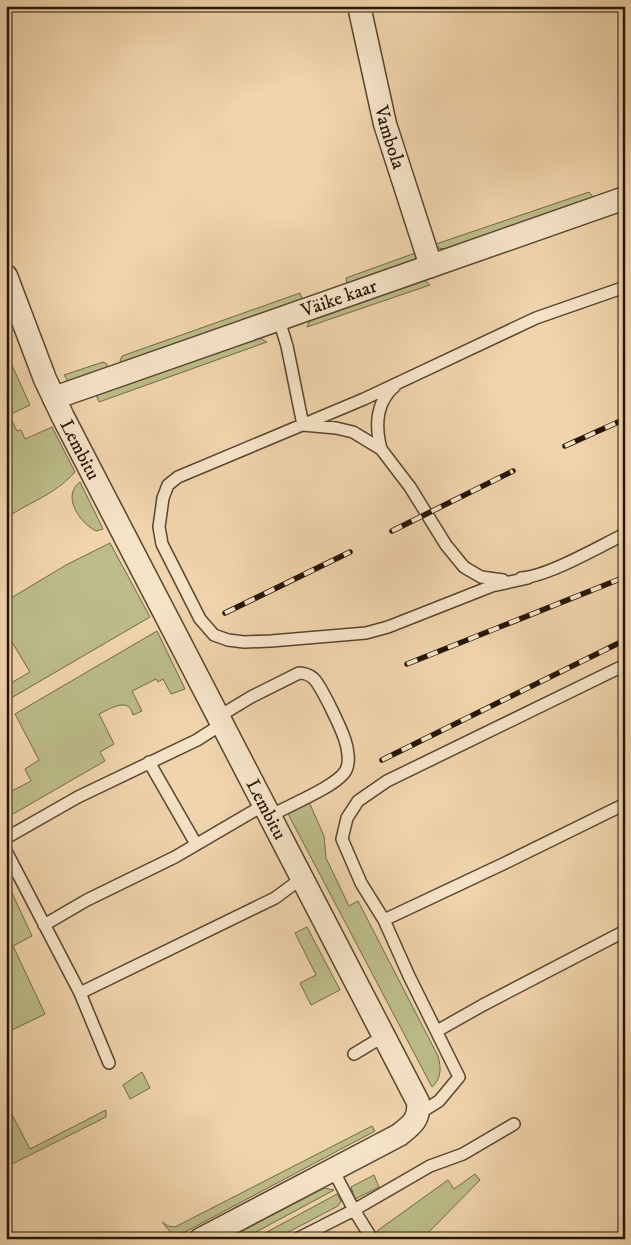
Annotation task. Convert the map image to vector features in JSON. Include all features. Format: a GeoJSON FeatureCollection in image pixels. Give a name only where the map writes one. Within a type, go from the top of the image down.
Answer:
{"type":"FeatureCollection","features":[{"type":"Feature","properties":{"kind":"street","name":"Vambola"},"geometry":{"type":"LineString","coordinates":[[359,6],[385,124],[431,266]]}},
{"type":"Feature","properties":{"kind":"street","name":"Väike kaar"},"geometry":{"type":"LineString","coordinates":[[54,398],[625,198]]}},
{"type":"Feature","properties":{"kind":"street","name":"Lembitu"},"geometry":{"type":"LineString","coordinates":[[6,276],[54,398],[418,1102],[418,1114]]}},
{"type":"Feature","properties":{"kind":"street"},"geometry":{"type":"LineString","coordinates":[[201,1239],[400,1135],[412,1126],[418,1114]]}},
{"type":"Feature","properties":{"kind":"lane"},"geometry":{"type":"LineString","coordinates":[[625,287],[536,318],[400,383],[178,477],[168,485],[163,498],[159,527],[162,544],[200,619],[214,635],[228,640],[244,642],[338,636],[366,633],[388,627],[470,593],[528,578],[563,564],[625,534]]}},
{"type":"Feature","properties":{"kind":"lane"},"geometry":{"type":"LineString","coordinates":[[278,320],[287,346],[302,425]]}},
{"type":"Feature","properties":{"kind":"lane"},"geometry":{"type":"LineString","coordinates":[[381,449],[377,433],[379,411],[383,401],[392,389],[400,383]]}},
{"type":"Feature","properties":{"kind":"lane"},"geometry":{"type":"LineString","coordinates":[[302,425],[336,428],[353,432],[381,449],[410,487],[446,545],[464,567],[481,577],[501,580],[528,578]]}},
{"type":"Feature","properties":{"kind":"lane"},"geometry":{"type":"LineString","coordinates":[[418,1114],[439,1102],[459,1077],[384,920],[361,883],[342,839],[347,818],[358,802],[387,780],[625,665]]}},
{"type":"Feature","properties":{"kind":"lane"},"geometry":{"type":"LineString","coordinates":[[6,838],[78,797],[197,740],[251,697],[299,673],[306,673],[315,679],[345,741],[348,762],[345,772],[335,782],[196,844],[176,857],[87,900],[44,925]]}},
{"type":"Feature","properties":{"kind":"lane"},"geometry":{"type":"LineString","coordinates":[[149,762],[196,844]]}},
{"type":"Feature","properties":{"kind":"lane"},"geometry":{"type":"LineString","coordinates":[[384,920],[625,804]]}},
{"type":"Feature","properties":{"kind":"lane"},"geometry":{"type":"LineString","coordinates":[[6,851],[80,993],[109,1063]]}},
{"type":"Feature","properties":{"kind":"lane"},"geometry":{"type":"LineString","coordinates":[[80,993],[275,898],[302,878]]}},
{"type":"Feature","properties":{"kind":"lane"},"geometry":{"type":"LineString","coordinates":[[437,1031],[625,931]]}},
{"type":"Feature","properties":{"kind":"lane"},"geometry":{"type":"LineString","coordinates":[[354,1054],[384,1036]]}},
{"type":"Feature","properties":{"kind":"lane"},"geometry":{"type":"LineString","coordinates":[[297,1239],[354,1210],[430,1166],[463,1154],[514,1124]]}},
{"type":"Feature","properties":{"kind":"lane"},"geometry":{"type":"LineString","coordinates":[[333,1170],[372,1239]]}},
{"type":"Feature","properties":{"kind":"green space"},"geometry":{"type":"Polygon","coordinates":[[[589,192],[593,197],[446,249],[437,248],[433,245],[589,192]]]}},
{"type":"Feature","properties":{"kind":"green space"},"geometry":{"type":"Polygon","coordinates":[[[418,252],[413,260],[347,284],[346,278],[418,252]]]}},
{"type":"Feature","properties":{"kind":"green space"},"geometry":{"type":"Polygon","coordinates":[[[419,281],[426,281],[430,285],[307,327],[310,320],[419,281]]]}},
{"type":"Feature","properties":{"kind":"green space"},"geometry":{"type":"Polygon","coordinates":[[[300,293],[302,299],[122,362],[120,361],[122,356],[300,293]]]}},
{"type":"Feature","properties":{"kind":"green space"},"geometry":{"type":"Polygon","coordinates":[[[258,337],[267,342],[99,402],[96,395],[258,337]]]}},
{"type":"Feature","properties":{"kind":"green space"},"geometry":{"type":"Polygon","coordinates":[[[103,362],[107,364],[107,368],[68,381],[64,375],[103,362]]]}},
{"type":"Feature","properties":{"kind":"green space"},"geometry":{"type":"Polygon","coordinates":[[[11,363],[30,405],[9,415],[17,431],[21,430],[25,439],[52,427],[75,472],[50,493],[6,518],[6,365],[11,363]]]}},
{"type":"Feature","properties":{"kind":"green space"},"geometry":{"type":"Polygon","coordinates":[[[80,482],[103,529],[96,531],[90,527],[75,509],[72,502],[72,494],[80,482]]]}},
{"type":"Feature","properties":{"kind":"green space"},"geometry":{"type":"Polygon","coordinates":[[[110,543],[150,617],[6,701],[6,686],[30,672],[6,632],[6,601],[66,565],[110,543]]]}},
{"type":"Feature","properties":{"kind":"green space"},"geometry":{"type":"Polygon","coordinates":[[[157,631],[185,689],[171,694],[163,679],[158,682],[156,679],[132,691],[142,711],[133,715],[128,706],[123,705],[99,714],[114,744],[100,752],[105,761],[6,818],[6,794],[31,781],[25,769],[39,760],[15,714],[157,631]]]}},
{"type":"Feature","properties":{"kind":"green space"},"geometry":{"type":"Polygon","coordinates":[[[309,802],[324,836],[326,858],[349,906],[358,901],[438,1056],[440,1072],[438,1080],[432,1087],[287,812],[309,802]]]}},
{"type":"Feature","properties":{"kind":"green space"},"geometry":{"type":"Polygon","coordinates":[[[6,880],[32,936],[13,946],[45,1014],[6,1033],[6,880]]]}},
{"type":"Feature","properties":{"kind":"green space"},"geometry":{"type":"Polygon","coordinates":[[[307,927],[340,990],[311,1005],[300,983],[316,975],[295,933],[307,927]]]}},
{"type":"Feature","properties":{"kind":"green space"},"geometry":{"type":"Polygon","coordinates":[[[142,1072],[150,1088],[130,1099],[123,1085],[142,1072]]]}},
{"type":"Feature","properties":{"kind":"green space"},"geometry":{"type":"Polygon","coordinates":[[[6,1103],[30,1149],[106,1110],[106,1117],[6,1167],[6,1103]]]}},
{"type":"Feature","properties":{"kind":"green space"},"geometry":{"type":"Polygon","coordinates":[[[372,1126],[375,1131],[185,1232],[172,1234],[162,1222],[168,1226],[175,1227],[372,1126]]]}},
{"type":"Feature","properties":{"kind":"green space"},"geometry":{"type":"Polygon","coordinates":[[[475,1174],[480,1180],[422,1239],[382,1239],[377,1231],[448,1180],[454,1189],[475,1174]]]}},
{"type":"Feature","properties":{"kind":"green space"},"geometry":{"type":"Polygon","coordinates":[[[374,1175],[379,1187],[355,1199],[351,1187],[374,1175]]]}},
{"type":"Feature","properties":{"kind":"green space"},"geometry":{"type":"Polygon","coordinates":[[[324,1188],[334,1190],[243,1239],[231,1239],[230,1237],[324,1188]]]}},
{"type":"Feature","properties":{"kind":"green space"},"geometry":{"type":"Polygon","coordinates":[[[337,1194],[341,1201],[338,1206],[275,1239],[254,1239],[337,1194]]]}},
{"type":"Feature","properties":{"kind":"railway"},"geometry":{"type":"LineString","coordinates":[[565,446],[625,419]]}},
{"type":"Feature","properties":{"kind":"railway"},"geometry":{"type":"LineString","coordinates":[[392,531],[513,471]]}},
{"type":"Feature","properties":{"kind":"railway"},"geometry":{"type":"LineString","coordinates":[[225,613],[350,552]]}},
{"type":"Feature","properties":{"kind":"railway"},"geometry":{"type":"LineString","coordinates":[[407,664],[625,577]]}},
{"type":"Feature","properties":{"kind":"railway"},"geometry":{"type":"LineString","coordinates":[[382,760],[625,640]]}}]}
